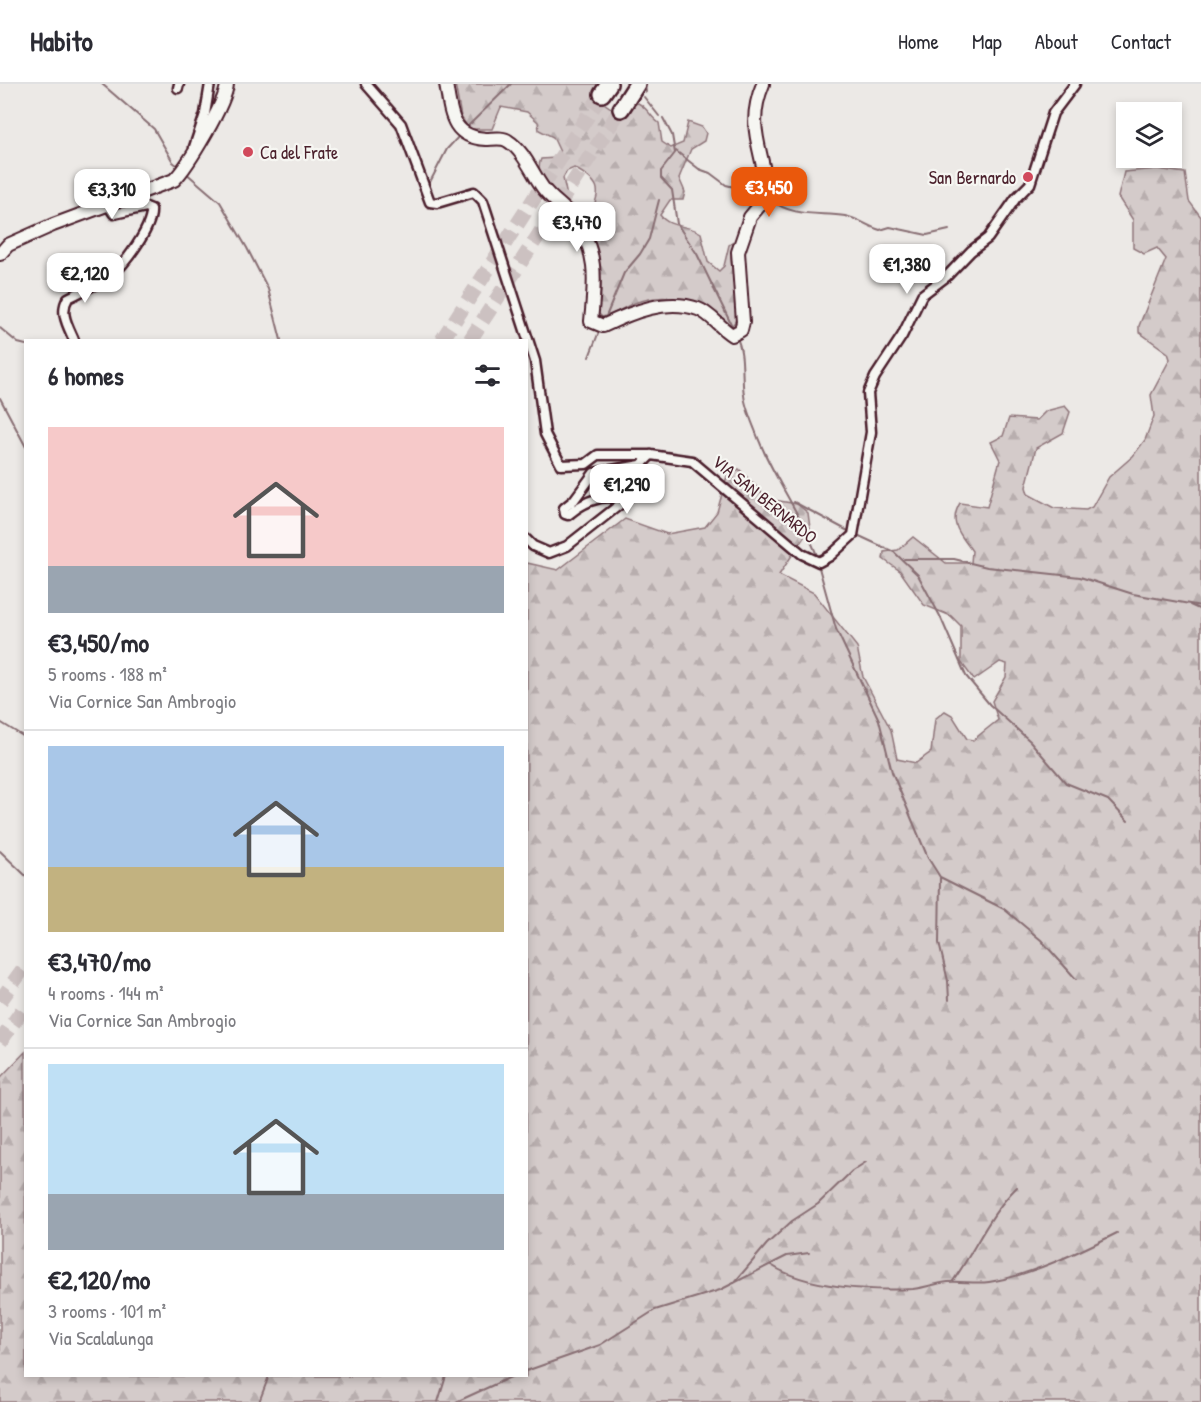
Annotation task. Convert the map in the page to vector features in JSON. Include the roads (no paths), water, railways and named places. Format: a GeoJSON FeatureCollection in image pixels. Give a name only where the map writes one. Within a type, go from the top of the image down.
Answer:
{"type":"FeatureCollection","features":[{"type":"Feature","properties":{"kind":"highway"},"geometry":{"type":"LineString","coordinates":[[621,109],[634,88]]}},
{"type":"Feature","properties":{"kind":"street"},"geometry":{"type":"LineString","coordinates":[[192,157],[206,114],[210,84]]}},
{"type":"Feature","properties":{"kind":"street"},"geometry":{"type":"LineString","coordinates":[[0,254],[8,245],[174,180],[192,157],[219,108],[227,84]]}},
{"type":"Feature","properties":{"kind":"street","name":"VIA SAN BERNARDO"},"geometry":{"type":"LineString","coordinates":[[366,84],[401,124],[430,202],[437,203],[474,192],[483,201],[528,339]]}},
{"type":"Feature","properties":{"kind":"street"},"geometry":{"type":"LineString","coordinates":[[446,84],[451,114],[462,132],[472,138],[506,139],[518,149],[545,191],[572,217],[589,240],[593,259],[591,321],[603,326],[635,311],[668,306],[698,309],[735,333],[744,322],[738,252],[750,217],[765,199],[767,190],[754,134],[757,104],[764,84]]}},
{"type":"Feature","properties":{"kind":"street","name":"VIA SAN BERNARDO"},"geometry":{"type":"LineString","coordinates":[[528,339],[535,361],[545,434],[561,465],[586,464],[598,454],[651,455],[692,461],[802,554],[816,561],[830,556],[853,535],[871,432],[868,393],[875,377],[902,336],[922,295],[947,276],[971,251],[988,238],[1016,198],[1030,184],[1053,113],[1075,84]]}},
{"type":"Feature","properties":{"kind":"street"},"geometry":{"type":"LineString","coordinates":[[74,339],[64,317],[64,304],[68,298],[112,275],[136,245],[152,213],[146,207],[114,214],[108,205]]}},
{"type":"Feature","properties":{"kind":"street"},"geometry":{"type":"LineString","coordinates":[[528,541],[533,546],[549,553],[567,546],[623,502],[622,498],[612,496],[580,504],[568,515],[565,514],[564,508],[574,500],[594,472],[641,465],[651,455]]}},
{"type":"Feature","properties":{"kind":"waterway"},"geometry":{"type":"LineString","coordinates":[[102,84],[154,129],[173,162],[178,166]]}},
{"type":"Feature","properties":{"kind":"waterway"},"geometry":{"type":"LineString","coordinates":[[466,128],[511,84]]}},
{"type":"Feature","properties":{"kind":"waterway"},"geometry":{"type":"LineString","coordinates":[[645,84],[646,92]]}},
{"type":"Feature","properties":{"kind":"waterway"},"geometry":{"type":"LineString","coordinates":[[644,97],[659,116]]}},
{"type":"Feature","properties":{"kind":"waterway"},"geometry":{"type":"LineString","coordinates":[[663,118],[672,135],[675,153],[661,171],[661,178],[672,190],[677,224],[697,254],[733,328]]}},
{"type":"Feature","properties":{"kind":"waterway"},"geometry":{"type":"LineString","coordinates":[[428,186],[447,149],[460,135]]}},
{"type":"Feature","properties":{"kind":"waterway"},"geometry":{"type":"LineString","coordinates":[[676,151],[699,169],[710,173],[726,185],[763,194]]}},
{"type":"Feature","properties":{"kind":"waterway"},"geometry":{"type":"LineString","coordinates":[[185,172],[220,202],[247,248],[268,289],[281,339]]}},
{"type":"Feature","properties":{"kind":"waterway"},"geometry":{"type":"LineString","coordinates":[[770,199],[797,212],[850,217],[880,230],[890,227],[927,235],[949,230]]}},
{"type":"Feature","properties":{"kind":"waterway"},"geometry":{"type":"LineString","coordinates":[[605,319],[624,273],[649,239],[659,200]]}},
{"type":"Feature","properties":{"kind":"waterway"},"geometry":{"type":"LineString","coordinates":[[0,328],[18,343],[24,344]]}},
{"type":"Feature","properties":{"kind":"waterway"},"geometry":{"type":"LineString","coordinates":[[589,357],[600,329]]}},
{"type":"Feature","properties":{"kind":"waterway"},"geometry":{"type":"LineString","coordinates":[[736,336],[742,357],[743,388],[750,417],[769,463],[818,558]]}},
{"type":"Feature","properties":{"kind":"waterway"},"geometry":{"type":"LineString","coordinates":[[0,398],[24,443]]}},
{"type":"Feature","properties":{"kind":"waterway"},"geometry":{"type":"LineString","coordinates":[[794,502],[850,532]]}},
{"type":"Feature","properties":{"kind":"waterway"},"geometry":{"type":"LineString","coordinates":[[855,534],[894,552],[918,575],[940,616],[966,676],[990,705],[1030,741],[1066,783],[1108,800],[1128,821]]}},
{"type":"Feature","properties":{"kind":"waterway"},"geometry":{"type":"LineString","coordinates":[[904,559],[954,559],[987,567],[1080,577],[1133,594],[1201,606]]}},
{"type":"Feature","properties":{"kind":"waterway"},"geometry":{"type":"LineString","coordinates":[[818,564],[836,629],[879,720],[892,772],[928,858],[940,877],[1004,909],[1041,940],[1076,979]]}},
{"type":"Feature","properties":{"kind":"waterway"},"geometry":{"type":"LineString","coordinates":[[1190,605],[1201,610]]}},
{"type":"Feature","properties":{"kind":"waterway"},"geometry":{"type":"LineString","coordinates":[[0,722],[24,737]]}},
{"type":"Feature","properties":{"kind":"waterway"},"geometry":{"type":"LineString","coordinates":[[0,851],[24,874]]}},
{"type":"Feature","properties":{"kind":"waterway"},"geometry":{"type":"LineString","coordinates":[[940,878],[939,943],[948,981],[949,1000]]}},
{"type":"Feature","properties":{"kind":"waterway"},"geometry":{"type":"LineString","coordinates":[[734,1283],[767,1244],[792,1221],[818,1204],[852,1171],[866,1162]]}},
{"type":"Feature","properties":{"kind":"waterway"},"geometry":{"type":"LineString","coordinates":[[953,1281],[999,1208],[1017,1187]]}},
{"type":"Feature","properties":{"kind":"waterway"},"geometry":{"type":"LineString","coordinates":[[771,1265],[802,1279],[859,1288],[913,1289],[948,1282],[984,1283],[1038,1269],[1117,1233]]}},
{"type":"Feature","properties":{"kind":"waterway"},"geometry":{"type":"LineString","coordinates":[[528,1370],[600,1345],[655,1310],[720,1290],[787,1256],[809,1253]]}},
{"type":"Feature","properties":{"kind":"waterway"},"geometry":{"type":"LineString","coordinates":[[259,1402],[269,1377]]}},
{"type":"Feature","properties":{"kind":"waterway"},"geometry":{"type":"LineString","coordinates":[[438,1402],[446,1377]]}},
{"type":"Feature","properties":{"kind":"waterway"},"geometry":{"type":"LineString","coordinates":[[456,1402],[511,1377]]}},
{"type":"Feature","properties":{"kind":"tunnel"},"geometry":{"type":"LineString","coordinates":[[443,339],[602,94]]}},
{"type":"Feature","properties":{"kind":"tunnel"},"geometry":{"type":"LineString","coordinates":[[471,339],[621,109]]}},
{"type":"Feature","properties":{"kind":"tunnel"},"geometry":{"type":"LineString","coordinates":[[0,1001],[24,968]]}},
{"type":"Feature","properties":{"kind":"tunnel"},"geometry":{"type":"LineString","coordinates":[[0,1042],[24,1008]]}},
{"type":"Feature","properties":{"kind":"place","name":"Ca del Frate"},"geometry":{"type":"Point","coordinates":[248,152]}},
{"type":"Feature","properties":{"kind":"place","name":"San Bernardo"},"geometry":{"type":"Point","coordinates":[1028,177]}}]}
